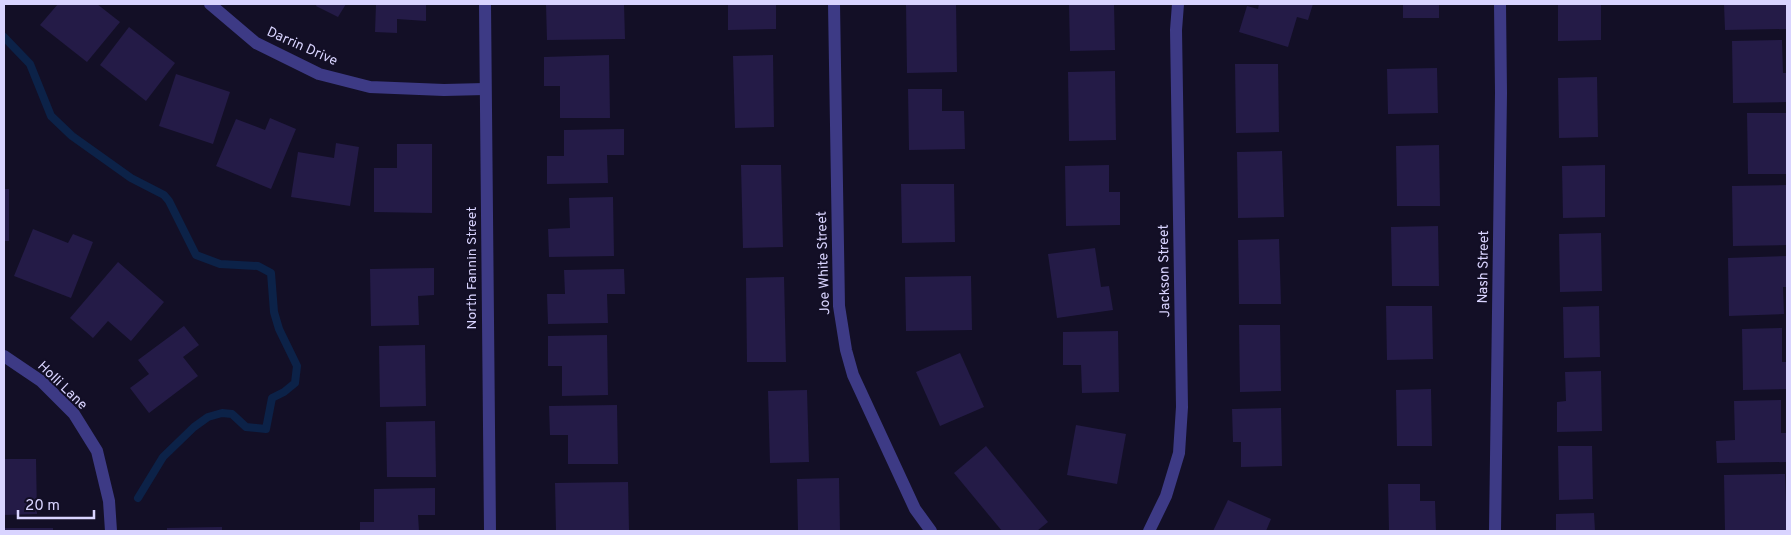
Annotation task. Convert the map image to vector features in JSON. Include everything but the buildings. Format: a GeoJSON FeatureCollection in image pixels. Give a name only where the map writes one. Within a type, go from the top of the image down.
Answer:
{"type":"FeatureCollection","features":[{"type":"Feature","properties":{"kind":"street","name":"Darrin Drive"},"geometry":{"type":"LineString","coordinates":[[210,4],[256,43],[319,74],[370,87],[444,90],[485,89]]}},
{"type":"Feature","properties":{"kind":"street","name":"North Fannin Street"},"geometry":{"type":"LineString","coordinates":[[485,4],[490,531]]}},
{"type":"Feature","properties":{"kind":"street","name":"Joe White Street"},"geometry":{"type":"LineString","coordinates":[[834,4],[839,306],[846,350],[852,375],[889,455],[915,509],[932,531]]}},
{"type":"Feature","properties":{"kind":"street","name":"Jackson Street"},"geometry":{"type":"LineString","coordinates":[[1149,531],[1166,496],[1179,453],[1182,407],[1176,30],[1178,4]]}},
{"type":"Feature","properties":{"kind":"street","name":"Nash Street"},"geometry":{"type":"LineString","coordinates":[[1495,531],[1501,93],[1500,4]]}},
{"type":"Feature","properties":{"kind":"street","name":"Holli Lane"},"geometry":{"type":"LineString","coordinates":[[4,356],[41,382],[74,414],[98,451],[109,501],[111,531]]}},
{"type":"Feature","properties":{"kind":"waterway"},"geometry":{"type":"LineString","coordinates":[[4,37],[30,64],[51,116],[72,136],[131,178],[164,195],[169,201],[196,255],[220,264],[258,266],[271,273],[274,312],[279,329],[297,366],[295,383],[284,392],[272,398],[266,429],[246,427],[232,414],[222,413],[208,417],[194,427],[163,457],[138,498]]}}]}
